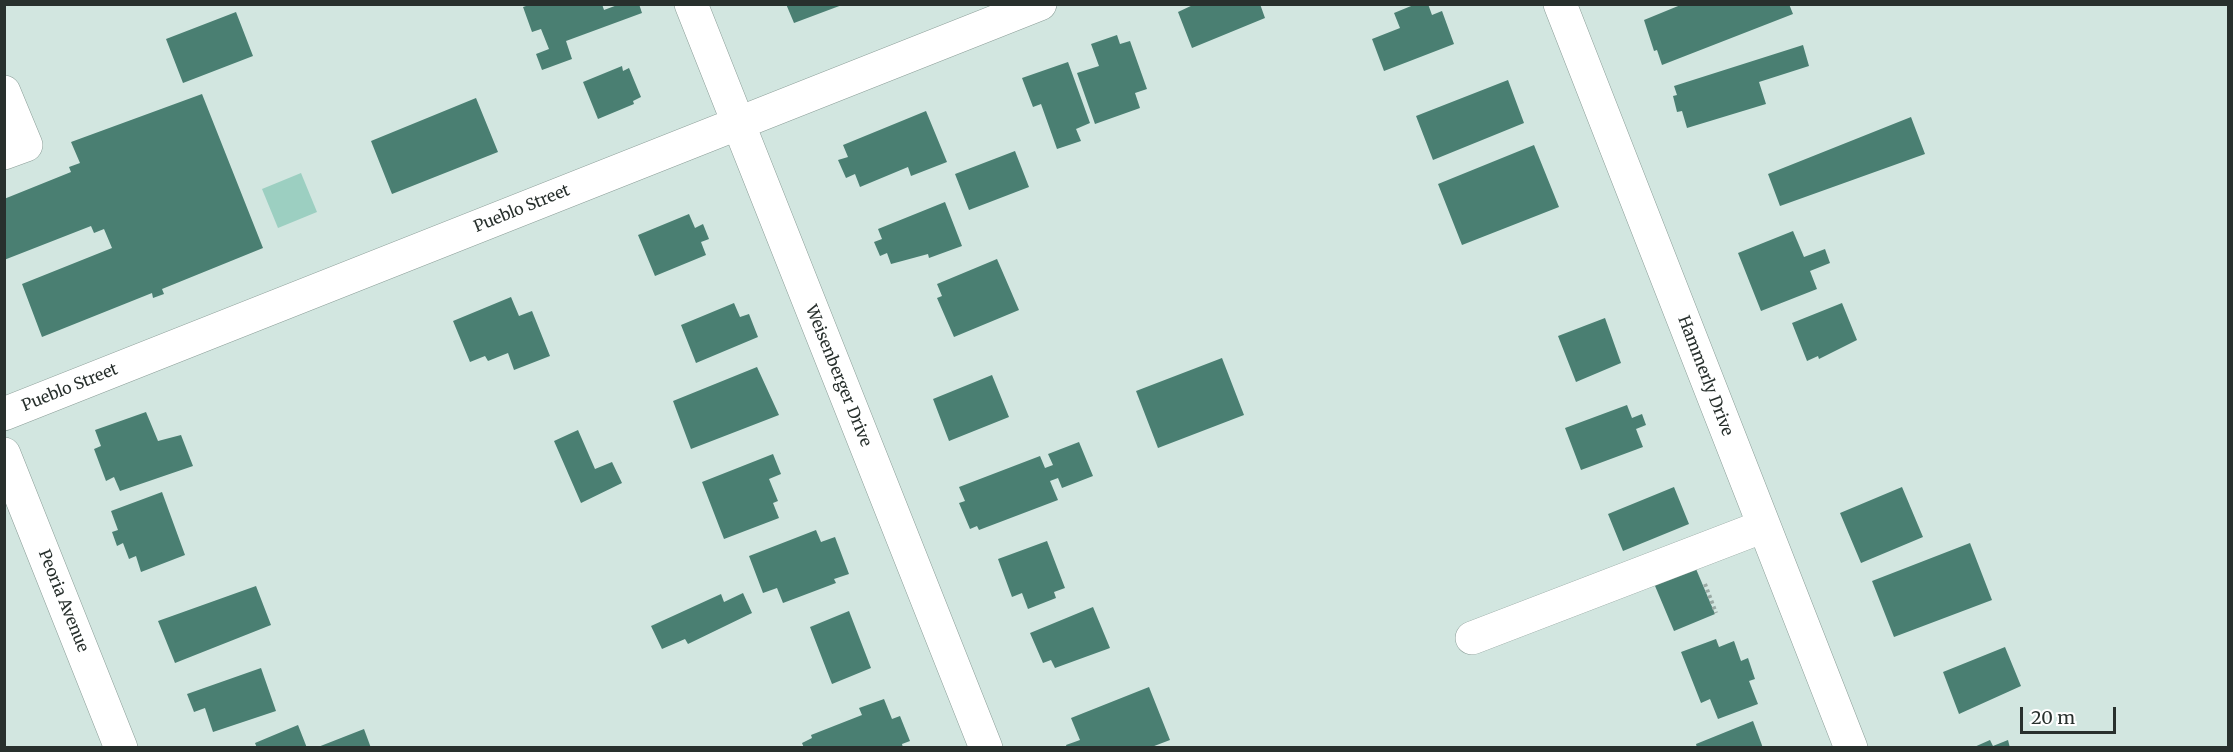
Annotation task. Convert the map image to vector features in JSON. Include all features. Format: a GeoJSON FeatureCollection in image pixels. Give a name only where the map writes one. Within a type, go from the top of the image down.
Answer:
{"type":"FeatureCollection","features":[{"type":"Feature","properties":{"kind":"street","name":"Weisenberger Drive"},"geometry":{"type":"LineString","coordinates":[[691,4],[986,747]]}},
{"type":"Feature","properties":{"kind":"street","name":"Pueblo Street"},"geometry":{"type":"LineString","coordinates":[[4,414],[1040,4]]}},
{"type":"Feature","properties":{"kind":"street","name":"Hammerly Drive"},"geometry":{"type":"LineString","coordinates":[[1560,4],[1851,747]]}},
{"type":"Feature","properties":{"kind":"street"},"geometry":{"type":"LineString","coordinates":[[4,92],[26,144],[4,153]]}},
{"type":"Feature","properties":{"kind":"street","name":"Peoria Avenue"},"geometry":{"type":"LineString","coordinates":[[4,454],[121,747]]}},
{"type":"Feature","properties":{"kind":"street"},"geometry":{"type":"LineString","coordinates":[[1472,638],[1764,526]]}},
{"type":"Feature","properties":{"kind":"green space"},"geometry":{"type":"Polygon","coordinates":[[[301,173],[317,212],[278,228],[262,189],[301,173]]]}},
{"type":"Feature","properties":{"kind":"building"},"geometry":{"type":"Polygon","coordinates":[[[532,4],[602,4],[604,10],[620,4],[639,4],[642,13],[566,41],[572,59],[542,70],[536,54],[549,49],[541,29],[532,32],[523,7],[532,4]]]}},
{"type":"Feature","properties":{"kind":"building"},"geometry":{"type":"Polygon","coordinates":[[[786,4],[842,4],[842,5],[794,23],[786,4]]]}},
{"type":"Feature","properties":{"kind":"building"},"geometry":{"type":"Polygon","coordinates":[[[1195,4],[1260,4],[1265,18],[1192,48],[1178,12],[1195,4]]]}},
{"type":"Feature","properties":{"kind":"building"},"geometry":{"type":"Polygon","coordinates":[[[1416,4],[1428,4],[1432,15],[1442,11],[1454,44],[1384,71],[1372,39],[1400,28],[1394,13],[1416,4]]]}},
{"type":"Feature","properties":{"kind":"building"},"geometry":{"type":"Polygon","coordinates":[[[1683,4],[1789,4],[1793,14],[1662,65],[1657,50],[1654,51],[1644,20],[1683,4]]]}},
{"type":"Feature","properties":{"kind":"building"},"geometry":{"type":"Polygon","coordinates":[[[236,12],[253,56],[183,83],[166,39],[236,12]]]}},
{"type":"Feature","properties":{"kind":"building"},"geometry":{"type":"Polygon","coordinates":[[[1117,35],[1120,44],[1130,41],[1147,89],[1135,93],[1140,108],[1095,124],[1077,73],[1099,66],[1091,44],[1117,35]]]}},
{"type":"Feature","properties":{"kind":"building"},"geometry":{"type":"Polygon","coordinates":[[[1803,45],[1809,66],[1759,82],[1766,104],[1687,128],[1682,111],[1677,112],[1673,96],[1677,95],[1674,86],[1803,45]]]}},
{"type":"Feature","properties":{"kind":"building"},"geometry":{"type":"Polygon","coordinates":[[[1068,62],[1090,123],[1076,129],[1081,141],[1057,149],[1041,104],[1033,107],[1022,78],[1068,62]]]}},
{"type":"Feature","properties":{"kind":"building"},"geometry":{"type":"Polygon","coordinates":[[[622,66],[623,71],[629,68],[641,97],[633,101],[634,104],[598,119],[583,82],[622,66]]]}},
{"type":"Feature","properties":{"kind":"building"},"geometry":{"type":"Polygon","coordinates":[[[1508,80],[1524,123],[1433,160],[1416,116],[1508,80]]]}},
{"type":"Feature","properties":{"kind":"building"},"geometry":{"type":"Polygon","coordinates":[[[202,94],[263,248],[162,289],[164,294],[153,298],[152,293],[42,337],[22,284],[112,248],[104,229],[94,233],[91,226],[4,260],[4,199],[71,172],[69,167],[80,163],[71,142],[202,94]]]}},
{"type":"Feature","properties":{"kind":"building"},"geometry":{"type":"Polygon","coordinates":[[[476,98],[498,152],[392,194],[371,141],[476,98]]]}},
{"type":"Feature","properties":{"kind":"building"},"geometry":{"type":"Polygon","coordinates":[[[926,111],[947,162],[911,176],[908,167],[860,187],[855,174],[846,178],[838,160],[848,157],[843,145],[926,111]]]}},
{"type":"Feature","properties":{"kind":"building"},"geometry":{"type":"Polygon","coordinates":[[[1911,117],[1925,154],[1780,206],[1768,174],[1911,117]]]}},
{"type":"Feature","properties":{"kind":"building"},"geometry":{"type":"Polygon","coordinates":[[[1534,145],[1559,207],[1462,245],[1438,184],[1534,145]]]}},
{"type":"Feature","properties":{"kind":"building"},"geometry":{"type":"Polygon","coordinates":[[[1015,151],[1029,187],[969,210],[955,174],[1015,151]]]}},
{"type":"Feature","properties":{"kind":"building"},"geometry":{"type":"Polygon","coordinates":[[[945,202],[962,246],[929,258],[928,254],[891,264],[887,253],[880,256],[874,242],[882,239],[878,229],[945,202]]]}},
{"type":"Feature","properties":{"kind":"building"},"geometry":{"type":"Polygon","coordinates":[[[689,214],[695,228],[703,224],[709,239],[701,242],[706,255],[655,276],[638,235],[689,214]]]}},
{"type":"Feature","properties":{"kind":"building"},"geometry":{"type":"Polygon","coordinates":[[[1793,231],[1804,257],[1825,249],[1830,263],[1810,271],[1817,289],[1761,311],[1738,253],[1793,231]]]}},
{"type":"Feature","properties":{"kind":"building"},"geometry":{"type":"Polygon","coordinates":[[[997,259],[1019,310],[954,337],[937,298],[942,296],[937,284],[997,259]]]}},
{"type":"Feature","properties":{"kind":"building"},"geometry":{"type":"Polygon","coordinates":[[[511,297],[519,316],[532,311],[550,356],[514,370],[508,353],[488,361],[485,356],[470,362],[453,321],[511,297]]]}},
{"type":"Feature","properties":{"kind":"building"},"geometry":{"type":"Polygon","coordinates":[[[734,303],[740,317],[749,314],[758,337],[696,363],[681,325],[734,303]]]}},
{"type":"Feature","properties":{"kind":"building"},"geometry":{"type":"Polygon","coordinates":[[[1842,303],[1857,340],[1819,359],[1818,356],[1807,361],[1792,323],[1842,303]]]}},
{"type":"Feature","properties":{"kind":"building"},"geometry":{"type":"Polygon","coordinates":[[[1605,318],[1621,363],[1576,382],[1558,336],[1605,318]]]}},
{"type":"Feature","properties":{"kind":"building"},"geometry":{"type":"Polygon","coordinates":[[[1222,358],[1244,415],[1158,448],[1136,391],[1222,358]]]}},
{"type":"Feature","properties":{"kind":"building"},"geometry":{"type":"Polygon","coordinates":[[[757,367],[779,415],[691,449],[673,401],[757,367]]]}},
{"type":"Feature","properties":{"kind":"building"},"geometry":{"type":"Polygon","coordinates":[[[992,375],[1009,417],[949,441],[933,399],[992,375]]]}},
{"type":"Feature","properties":{"kind":"building"},"geometry":{"type":"Polygon","coordinates":[[[1627,405],[1632,418],[1642,414],[1646,425],[1636,429],[1643,447],[1581,470],[1565,428],[1627,405]]]}},
{"type":"Feature","properties":{"kind":"building"},"geometry":{"type":"Polygon","coordinates":[[[146,412],[158,441],[181,435],[193,466],[120,491],[114,477],[106,481],[94,449],[101,446],[95,430],[146,412]]]}},
{"type":"Feature","properties":{"kind":"building"},"geometry":{"type":"Polygon","coordinates":[[[578,430],[595,469],[612,462],[622,483],[581,503],[554,441],[578,430]]]}},
{"type":"Feature","properties":{"kind":"building"},"geometry":{"type":"Polygon","coordinates":[[[1079,442],[1093,476],[1062,488],[1058,478],[1050,481],[1058,500],[979,530],[977,526],[970,529],[959,503],[965,501],[959,487],[1040,456],[1045,468],[1053,465],[1048,454],[1079,442]]]}},
{"type":"Feature","properties":{"kind":"building"},"geometry":{"type":"Polygon","coordinates":[[[773,454],[781,474],[769,479],[778,501],[773,503],[779,518],[724,539],[702,482],[773,454]]]}},
{"type":"Feature","properties":{"kind":"building"},"geometry":{"type":"Polygon","coordinates":[[[1674,487],[1689,524],[1623,551],[1608,514],[1674,487]]]}},
{"type":"Feature","properties":{"kind":"building"},"geometry":{"type":"Polygon","coordinates":[[[1902,487],[1923,537],[1861,563],[1840,513],[1902,487]]]}},
{"type":"Feature","properties":{"kind":"building"},"geometry":{"type":"Polygon","coordinates":[[[162,492],[185,555],[141,572],[136,556],[129,559],[123,543],[117,546],[112,532],[118,530],[111,511],[162,492]]]}},
{"type":"Feature","properties":{"kind":"building"},"geometry":{"type":"Polygon","coordinates":[[[816,530],[821,542],[835,537],[849,574],[834,579],[836,583],[783,603],[777,588],[763,593],[749,556],[816,530]]]}},
{"type":"Feature","properties":{"kind":"building"},"geometry":{"type":"Polygon","coordinates":[[[1047,541],[1065,588],[1054,592],[1056,598],[1028,609],[1022,593],[1012,597],[998,559],[1047,541]]]}},
{"type":"Feature","properties":{"kind":"building"},"geometry":{"type":"Polygon","coordinates":[[[1970,543],[1992,600],[1894,637],[1872,581],[1970,543]]]}},
{"type":"Feature","properties":{"kind":"building"},"geometry":{"type":"Polygon","coordinates":[[[1691,557],[1715,614],[1674,631],[1650,574],[1691,557]]]}},
{"type":"Feature","properties":{"kind":"building"},"geometry":{"type":"Polygon","coordinates":[[[256,586],[271,625],[175,663],[158,621],[256,586]]]}},
{"type":"Feature","properties":{"kind":"building"},"geometry":{"type":"Polygon","coordinates":[[[743,593],[752,613],[688,644],[685,639],[662,649],[651,626],[721,594],[724,602],[743,593]]]}},
{"type":"Feature","properties":{"kind":"building"},"geometry":{"type":"Polygon","coordinates":[[[1093,607],[1110,648],[1055,668],[1051,660],[1043,663],[1030,633],[1093,607]]]}},
{"type":"Feature","properties":{"kind":"building"},"geometry":{"type":"Polygon","coordinates":[[[849,611],[871,668],[832,684],[810,627],[849,611]]]}},
{"type":"Feature","properties":{"kind":"building"},"geometry":{"type":"Polygon","coordinates":[[[1716,639],[1719,647],[1734,641],[1741,661],[1748,658],[1755,679],[1749,681],[1758,704],[1718,719],[1710,699],[1701,703],[1681,652],[1716,639]]]}},
{"type":"Feature","properties":{"kind":"building"},"geometry":{"type":"Polygon","coordinates":[[[2005,647],[2021,686],[1959,714],[1943,672],[2005,647]]]}},
{"type":"Feature","properties":{"kind":"building"},"geometry":{"type":"Polygon","coordinates":[[[261,668],[276,711],[213,732],[205,708],[194,712],[187,694],[261,668]]]}},
{"type":"Feature","properties":{"kind":"building"},"geometry":{"type":"Polygon","coordinates":[[[1149,687],[1170,740],[1149,748],[1067,748],[1066,745],[1080,740],[1071,718],[1149,687]]]}},
{"type":"Feature","properties":{"kind":"building"},"geometry":{"type":"Polygon","coordinates":[[[884,699],[892,719],[900,716],[910,741],[902,744],[903,748],[804,748],[802,743],[812,738],[811,735],[862,715],[859,708],[884,699]]]}},
{"type":"Feature","properties":{"kind":"building"},"geometry":{"type":"Polygon","coordinates":[[[1753,721],[1763,748],[1697,748],[1696,744],[1753,721]]]}},
{"type":"Feature","properties":{"kind":"building"},"geometry":{"type":"Polygon","coordinates":[[[298,725],[307,748],[257,748],[255,743],[298,725]]]}},
{"type":"Feature","properties":{"kind":"building"},"geometry":{"type":"Polygon","coordinates":[[[364,729],[371,748],[318,748],[318,747],[364,729]]]}},
{"type":"Feature","properties":{"kind":"building"},"geometry":{"type":"Polygon","coordinates":[[[1990,740],[1993,746],[2008,740],[2010,748],[1972,748],[1990,740]]]}}]}
